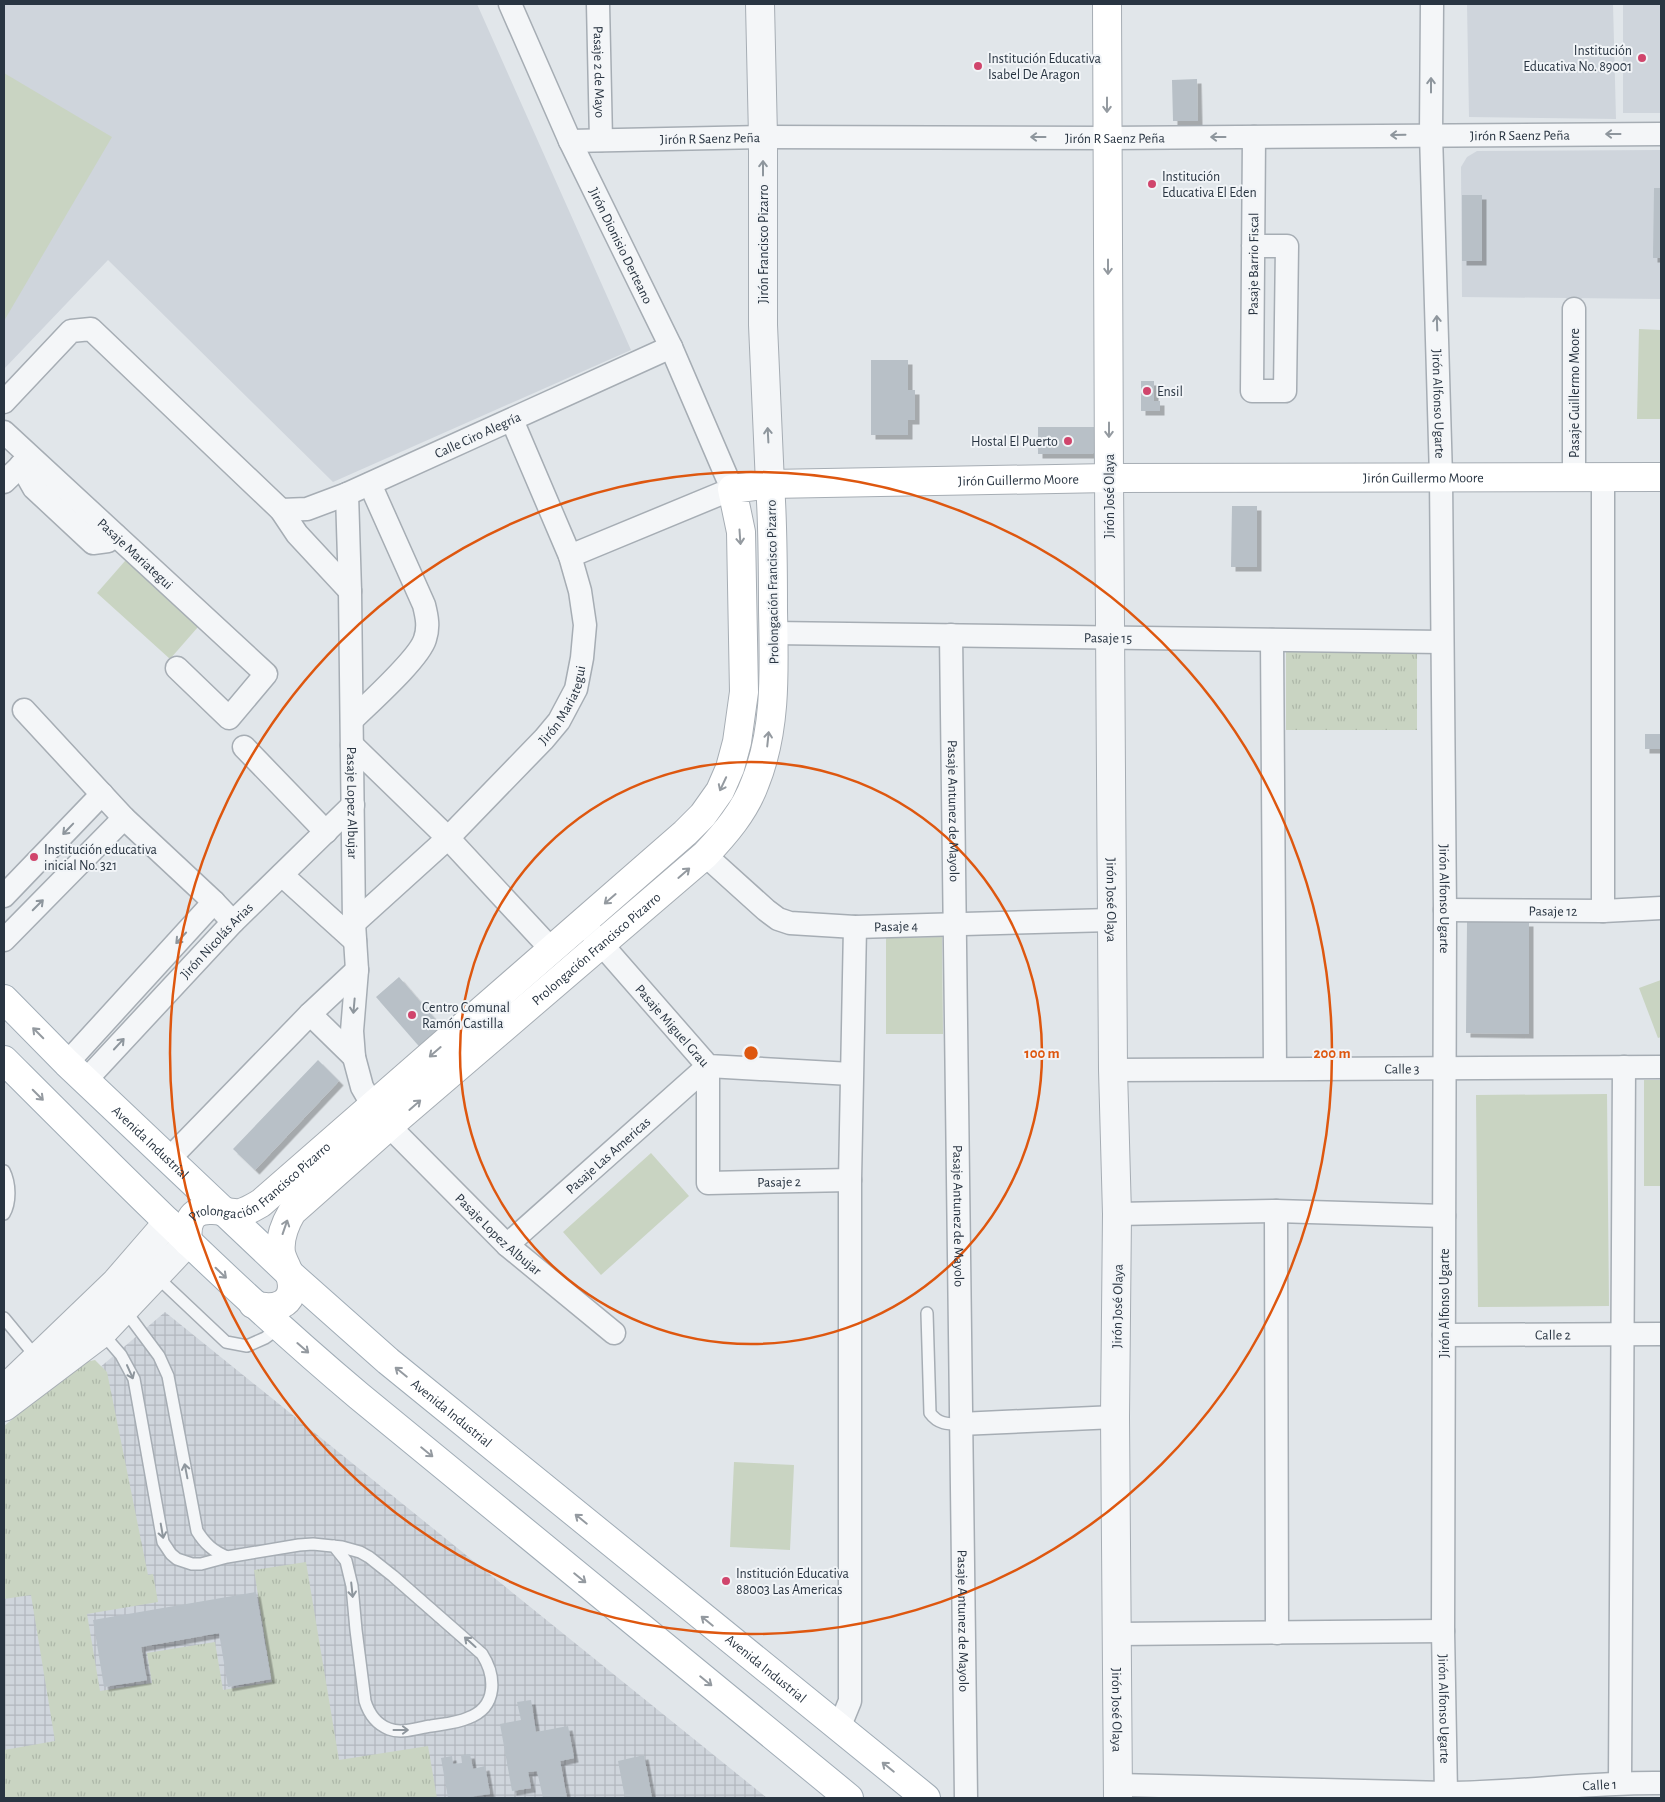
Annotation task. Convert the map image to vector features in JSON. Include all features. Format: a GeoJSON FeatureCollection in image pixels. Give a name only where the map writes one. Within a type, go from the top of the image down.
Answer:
{"type":"FeatureCollection","features":[{"type":"Feature","properties":{"kind":"main road","name":"Jirón José Olaya"},"geometry":{"type":"LineString","coordinates":[[1107,4],[1109,478]]}},
{"type":"Feature","properties":{"kind":"main road","name":"Jirón Guillermo Moore"},"geometry":{"type":"LineString","coordinates":[[732,489],[770,484],[1109,478],[1661,477]]}},
{"type":"Feature","properties":{"kind":"main road","name":"Prolongación Francisco Pizarro"},"geometry":{"type":"LineString","coordinates":[[188,1242],[187,1226],[196,1214],[203,1210],[238,1213],[249,1210],[261,1203],[381,1116],[601,944],[706,855],[724,835],[755,785],[767,750],[773,693],[774,633],[770,484]]}},
{"type":"Feature","properties":{"kind":"main road","name":"Prolongación Francisco Pizarro"},"geometry":{"type":"LineString","coordinates":[[253,1304],[267,1308],[281,1305],[290,1295],[292,1281],[282,1253],[282,1238],[285,1224],[292,1212],[381,1116],[552,950],[685,833],[703,815],[720,791],[730,768],[737,742],[744,692],[741,532],[732,489]]}},
{"type":"Feature","properties":{"kind":"main road","name":"Avenida Industrial"},"geometry":{"type":"LineString","coordinates":[[4,999],[76,1071],[290,1274],[388,1361],[926,1798]]}},
{"type":"Feature","properties":{"kind":"main road"},"geometry":{"type":"LineString","coordinates":[[4,1060],[188,1242],[279,1328],[359,1396],[849,1798]]}},
{"type":"Feature","properties":{"kind":"street","name":"Jirón Dionisio Derteano"},"geometry":{"type":"LineString","coordinates":[[510,4],[570,141],[671,347],[732,489]]}},
{"type":"Feature","properties":{"kind":"street","name":"Pasaje 2 de Mayo"},"geometry":{"type":"LineString","coordinates":[[598,4],[601,140]]}},
{"type":"Feature","properties":{"kind":"street","name":"Jirón Francisco Pizarro"},"geometry":{"type":"LineString","coordinates":[[760,4],[763,137],[763,324],[770,484]]}},
{"type":"Feature","properties":{"kind":"street","name":"Jirón Alfonso Ugarte"},"geometry":{"type":"LineString","coordinates":[[1432,4],[1431,134],[1441,477],[1445,910],[1443,1632],[1446,1793]]}},
{"type":"Feature","properties":{"kind":"street","name":"Jirón R Saenz Peña"},"geometry":{"type":"LineString","coordinates":[[570,141],[763,137],[1107,138],[1431,134],[1661,134]]}},
{"type":"Feature","properties":{"kind":"street","name":"Pasaje Barrio Fiscal"},"geometry":{"type":"LineString","coordinates":[[1253,246],[1287,246],[1285,392],[1252,391],[1253,246],[1254,137]]}},
{"type":"Feature","properties":{"kind":"street","name":"Pasaje Guillermo Moore"},"geometry":{"type":"LineString","coordinates":[[1574,309],[1574,477]]}},
{"type":"Feature","properties":{"kind":"street"},"geometry":{"type":"LineString","coordinates":[[4,402],[71,332],[91,329],[281,510],[297,534],[350,591]]}},
{"type":"Feature","properties":{"kind":"street","name":"Calle Ciro Alegría"},"geometry":{"type":"LineString","coordinates":[[281,510],[307,509],[347,494],[671,347]]}},
{"type":"Feature","properties":{"kind":"street","name":"Jirón Mariategui"},"geometry":{"type":"LineString","coordinates":[[354,932],[544,739],[559,721],[576,689],[582,658],[585,625],[580,591],[570,556],[512,420]]}},
{"type":"Feature","properties":{"kind":"street","name":"Pasaje Mariategui"},"geometry":{"type":"LineString","coordinates":[[4,432],[26,461],[115,535],[266,674],[229,718],[178,668]]}},
{"type":"Feature","properties":{"kind":"street"},"geometry":{"type":"LineString","coordinates":[[4,482],[26,461]]}},
{"type":"Feature","properties":{"kind":"street"},"geometry":{"type":"LineString","coordinates":[[1603,477],[1604,910]]}},
{"type":"Feature","properties":{"kind":"street","name":"Jirón José Olaya"},"geometry":{"type":"LineString","coordinates":[[1109,478],[1111,920],[1117,1214],[1118,1792]]}},
{"type":"Feature","properties":{"kind":"street"},"geometry":{"type":"LineString","coordinates":[[352,720],[416,655],[425,640],[428,624],[424,605],[370,484]]}},
{"type":"Feature","properties":{"kind":"street","name":"Jirón Guillermo Moore"},"geometry":{"type":"LineString","coordinates":[[570,556],[732,489]]}},
{"type":"Feature","properties":{"kind":"street","name":"Pasaje Lopez Albujar"},"geometry":{"type":"LineString","coordinates":[[347,494],[354,932],[358,970],[352,1031],[354,1057],[362,1087],[381,1116],[507,1245],[614,1333]]}},
{"type":"Feature","properties":{"kind":"street","name":"Pasaje 15"},"geometry":{"type":"LineString","coordinates":[[774,633],[1442,642]]}},
{"type":"Feature","properties":{"kind":"street","name":"Pasaje Antunez de Mayolo"},"geometry":{"type":"LineString","coordinates":[[951,635],[966,1798]]}},
{"type":"Feature","properties":{"kind":"street"},"geometry":{"type":"LineString","coordinates":[[1272,640],[1275,1068]]}},
{"type":"Feature","properties":{"kind":"street"},"geometry":{"type":"LineString","coordinates":[[24,710],[124,818],[233,922]]}},
{"type":"Feature","properties":{"kind":"street"},"geometry":{"type":"LineString","coordinates":[[352,745],[448,838],[552,950]]}},
{"type":"Feature","properties":{"kind":"street"},"geometry":{"type":"LineString","coordinates":[[244,747],[326,832]]}},
{"type":"Feature","properties":{"kind":"street"},"geometry":{"type":"LineString","coordinates":[[4,896],[102,794]]}},
{"type":"Feature","properties":{"kind":"street","name":"Jirón Nicolás Arias"},"geometry":{"type":"LineString","coordinates":[[76,1071],[353,805]]}},
{"type":"Feature","properties":{"kind":"street"},"geometry":{"type":"LineString","coordinates":[[4,940],[124,818]]}},
{"type":"Feature","properties":{"kind":"street","name":"Pasaje 4"},"geometry":{"type":"LineString","coordinates":[[706,855],[778,919],[790,923],[855,927],[1111,920]]}},
{"type":"Feature","properties":{"kind":"street"},"geometry":{"type":"LineString","coordinates":[[282,874],[354,932]]}},
{"type":"Feature","properties":{"kind":"street","name":"Jirón Nicolás Arias"},"geometry":{"type":"LineString","coordinates":[[76,1071],[214,902]]}},
{"type":"Feature","properties":{"kind":"street","name":"Pasaje 12"},"geometry":{"type":"LineString","coordinates":[[1445,910],[1661,908]]}},
{"type":"Feature","properties":{"kind":"street","name":"Pasaje Miguel Grau"},"geometry":{"type":"LineString","coordinates":[[583,923],[708,1066],[851,1074]]}},
{"type":"Feature","properties":{"kind":"street"},"geometry":{"type":"LineString","coordinates":[[840,1728],[850,1701],[850,1180],[855,927]]}},
{"type":"Feature","properties":{"kind":"street"},"geometry":{"type":"LineString","coordinates":[[169,1159],[310,1014],[358,970]]}},
{"type":"Feature","properties":{"kind":"street"},"geometry":{"type":"LineString","coordinates":[[310,1014],[354,1057]]}},
{"type":"Feature","properties":{"kind":"street","name":"Pasaje 2"},"geometry":{"type":"LineString","coordinates":[[708,1066],[708,1183],[850,1180]]}},
{"type":"Feature","properties":{"kind":"street","name":"Pasaje Las Americas"},"geometry":{"type":"LineString","coordinates":[[507,1245],[708,1066]]}},
{"type":"Feature","properties":{"kind":"street"},"geometry":{"type":"LineString","coordinates":[[1620,1782],[1624,1067]]}},
{"type":"Feature","properties":{"kind":"street","name":"Calle 3"},"geometry":{"type":"LineString","coordinates":[[1113,1070],[1661,1067]]}},
{"type":"Feature","properties":{"kind":"street"},"geometry":{"type":"LineString","coordinates":[[1117,1214],[1276,1212],[1444,1216]]}},
{"type":"Feature","properties":{"kind":"street"},"geometry":{"type":"LineString","coordinates":[[1276,1212],[1277,1633]]}},
{"type":"Feature","properties":{"kind":"street"},"geometry":{"type":"LineString","coordinates":[[4,1390],[116,1282],[168,1222]]}},
{"type":"Feature","properties":{"kind":"street"},"geometry":{"type":"LineString","coordinates":[[4,1407],[102,1333],[188,1242]]}},
{"type":"Feature","properties":{"kind":"street","name":"Calle 2"},"geometry":{"type":"LineString","coordinates":[[1444,1335],[1661,1334]]}},
{"type":"Feature","properties":{"kind":"street"},"geometry":{"type":"LineString","coordinates":[[960,1424],[1116,1418]]}},
{"type":"Feature","properties":{"kind":"street"},"geometry":{"type":"LineString","coordinates":[[1117,1634],[1443,1632]]}},
{"type":"Feature","properties":{"kind":"street","name":"Calle 1"},"geometry":{"type":"LineString","coordinates":[[1118,1792],[1446,1793],[1471,1796],[1620,1782],[1661,1783]]}},
{"type":"Feature","properties":{"kind":"lane"},"geometry":{"type":"LineString","coordinates":[[4,1170],[9,1206],[4,1214]]}},
{"type":"Feature","properties":{"kind":"lane"},"geometry":{"type":"LineString","coordinates":[[156,1276],[226,1342],[248,1346],[265,1338],[279,1328]]}},
{"type":"Feature","properties":{"kind":"lane"},"geometry":{"type":"LineString","coordinates":[[124,1309],[159,1356],[168,1376],[197,1531],[208,1546],[217,1553],[227,1557]]}},
{"type":"Feature","properties":{"kind":"lane"},"geometry":{"type":"LineString","coordinates":[[927,1313],[930,1413],[942,1423],[960,1424]]}},
{"type":"Feature","properties":{"kind":"lane"},"geometry":{"type":"LineString","coordinates":[[4,1318],[38,1358]]}},
{"type":"Feature","properties":{"kind":"lane"},"geometry":{"type":"LineString","coordinates":[[102,1333],[121,1355],[134,1379],[163,1542],[177,1559],[192,1564],[201,1564],[227,1557],[313,1544],[334,1546],[350,1548],[369,1557],[482,1654],[487,1663],[492,1683],[488,1701],[477,1714],[461,1720],[399,1731],[381,1725],[374,1719],[365,1701],[349,1571],[346,1562],[334,1546]]}},
{"type":"Feature","properties":{"kind":"shaded area"},"geometry":{"type":"Polygon","coordinates":[[[4,4],[477,4],[631,350],[333,482],[108,260],[4,369],[4,4]]]}},
{"type":"Feature","properties":{"kind":"shaded area"},"geometry":{"type":"Polygon","coordinates":[[[1467,4],[1613,4],[1616,119],[1469,117],[1467,4]]]}},
{"type":"Feature","properties":{"kind":"shaded area","name":"Institución Educativa No. 89001"},"geometry":{"type":"Polygon","coordinates":[[[1623,4],[1661,4],[1661,113],[1623,113],[1623,4]]]}},
{"type":"Feature","properties":{"kind":"shaded area"},"geometry":{"type":"Polygon","coordinates":[[[1661,150],[1661,299],[1462,297],[1461,167],[1467,157],[1477,151],[1661,150]]]}},
{"type":"Feature","properties":{"kind":"shaded area"},"geometry":{"type":"Polygon","coordinates":[[[165,1312],[767,1798],[4,1798],[4,1449],[165,1312]]]}},
{"type":"Feature","properties":{"kind":"green space"},"geometry":{"type":"Polygon","coordinates":[[[4,73],[112,137],[4,321],[4,73]]]}},
{"type":"Feature","properties":{"kind":"green space"},"geometry":{"type":"Polygon","coordinates":[[[1639,329],[1661,330],[1661,419],[1637,419],[1639,329]]]}},
{"type":"Feature","properties":{"kind":"green space"},"geometry":{"type":"Polygon","coordinates":[[[132,553],[205,619],[170,659],[97,593],[132,553]]]}},
{"type":"Feature","properties":{"kind":"green space"},"geometry":{"type":"Polygon","coordinates":[[[1286,643],[1417,644],[1417,730],[1286,730],[1286,643]]]}},
{"type":"Feature","properties":{"kind":"green space"},"geometry":{"type":"Polygon","coordinates":[[[942,937],[943,1034],[886,1034],[886,938],[942,937]]]}},
{"type":"Feature","properties":{"kind":"green space"},"geometry":{"type":"Polygon","coordinates":[[[1661,980],[1661,1037],[1658,1038],[1639,988],[1661,980]]]}},
{"type":"Feature","properties":{"kind":"green space"},"geometry":{"type":"Polygon","coordinates":[[[1644,1080],[1661,1080],[1661,1186],[1644,1186],[1644,1080]]]}},
{"type":"Feature","properties":{"kind":"green space"},"geometry":{"type":"Polygon","coordinates":[[[1607,1094],[1609,1306],[1478,1307],[1476,1095],[1607,1094]]]}},
{"type":"Feature","properties":{"kind":"green space"},"geometry":{"type":"Polygon","coordinates":[[[651,1153],[689,1196],[601,1275],[563,1232],[651,1153]]]}},
{"type":"Feature","properties":{"kind":"green space"},"geometry":{"type":"Polygon","coordinates":[[[95,1360],[107,1372],[148,1575],[153,1574],[158,1602],[87,1614],[100,1691],[152,1683],[147,1653],[215,1642],[223,1690],[272,1682],[254,1570],[306,1562],[339,1760],[428,1746],[437,1798],[4,1798],[4,1750],[55,1741],[31,1595],[4,1599],[4,1426],[81,1363],[95,1360]]]}},
{"type":"Feature","properties":{"kind":"green space"},"geometry":{"type":"Polygon","coordinates":[[[734,1462],[794,1465],[790,1550],[730,1547],[734,1462]]]}},
{"type":"Feature","properties":{"kind":"building"},"geometry":{"type":"Polygon","coordinates":[[[1197,79],[1198,121],[1173,121],[1172,80],[1197,79]]]}},
{"type":"Feature","properties":{"kind":"building"},"geometry":{"type":"Polygon","coordinates":[[[1654,188],[1661,188],[1661,258],[1653,258],[1654,188]]]}},
{"type":"Feature","properties":{"kind":"building"},"geometry":{"type":"Polygon","coordinates":[[[1462,195],[1482,195],[1482,261],[1462,261],[1462,195]]]}},
{"type":"Feature","properties":{"kind":"building"},"geometry":{"type":"Polygon","coordinates":[[[871,360],[908,360],[908,390],[915,390],[915,420],[908,420],[908,435],[871,435],[871,360]]]}},
{"type":"Feature","properties":{"kind":"building","name":"Ensil"},"geometry":{"type":"Polygon","coordinates":[[[1141,381],[1154,381],[1154,401],[1160,401],[1160,411],[1141,411],[1141,381]]]}},
{"type":"Feature","properties":{"kind":"building","name":"Hostal El Puerto"},"geometry":{"type":"Polygon","coordinates":[[[1038,427],[1098,427],[1098,449],[1092,454],[1038,454],[1038,427]]]}},
{"type":"Feature","properties":{"kind":"building"},"geometry":{"type":"Polygon","coordinates":[[[1232,506],[1257,506],[1257,567],[1231,567],[1232,506]]]}},
{"type":"Feature","properties":{"kind":"building"},"geometry":{"type":"Polygon","coordinates":[[[1645,734],[1661,734],[1661,749],[1645,749],[1645,734]]]}},
{"type":"Feature","properties":{"kind":"building"},"geometry":{"type":"Polygon","coordinates":[[[1467,922],[1529,922],[1529,1034],[1466,1033],[1467,922]]]}},
{"type":"Feature","properties":{"kind":"building","name":"Centro Comunal Ramón Castilla"},"geometry":{"type":"Polygon","coordinates":[[[399,977],[447,1033],[425,1053],[376,997],[399,977]]]}},
{"type":"Feature","properties":{"kind":"building"},"geometry":{"type":"Polygon","coordinates":[[[318,1060],[339,1081],[255,1170],[233,1149],[318,1060]]]}},
{"type":"Feature","properties":{"kind":"building"},"geometry":{"type":"Polygon","coordinates":[[[256,1592],[271,1679],[228,1687],[219,1633],[141,1647],[147,1680],[104,1687],[93,1620],[256,1592]]]}},
{"type":"Feature","properties":{"kind":"building"},"geometry":{"type":"Polygon","coordinates":[[[531,1700],[536,1732],[568,1726],[574,1758],[560,1761],[567,1798],[543,1798],[537,1771],[528,1772],[531,1788],[512,1791],[500,1724],[521,1720],[517,1702],[531,1700]]]}},
{"type":"Feature","properties":{"kind":"building"},"geometry":{"type":"Polygon","coordinates":[[[470,1754],[473,1769],[485,1766],[490,1794],[448,1798],[441,1758],[452,1756],[453,1764],[462,1763],[461,1755],[470,1754]]]}},
{"type":"Feature","properties":{"kind":"building"},"geometry":{"type":"Polygon","coordinates":[[[644,1755],[652,1798],[625,1798],[618,1761],[644,1755]]]}},
{"type":"Feature","properties":{"kind":"place","name":"Institución Educativa No. 89001"},"geometry":{"type":"Point","coordinates":[1642,58]}},
{"type":"Feature","properties":{"kind":"place","name":"Institución Educativa Isabel De Aragon"},"geometry":{"type":"Point","coordinates":[978,66]}},
{"type":"Feature","properties":{"kind":"place","name":"Institución Educativa El Eden"},"geometry":{"type":"Point","coordinates":[1152,184]}},
{"type":"Feature","properties":{"kind":"place","name":"Ensil"},"geometry":{"type":"Point","coordinates":[1147,391]}},
{"type":"Feature","properties":{"kind":"place","name":"Hostal El Puerto"},"geometry":{"type":"Point","coordinates":[1068,441]}},
{"type":"Feature","properties":{"kind":"place","name":"Institución educativa inicial No. 321"},"geometry":{"type":"Point","coordinates":[34,857]}},
{"type":"Feature","properties":{"kind":"place","name":"Centro Comunal Ramón Castilla"},"geometry":{"type":"Point","coordinates":[412,1015]}},
{"type":"Feature","properties":{"kind":"place","name":"Institución Educativa 88003 Las Americas"},"geometry":{"type":"Point","coordinates":[726,1581]}}]}
